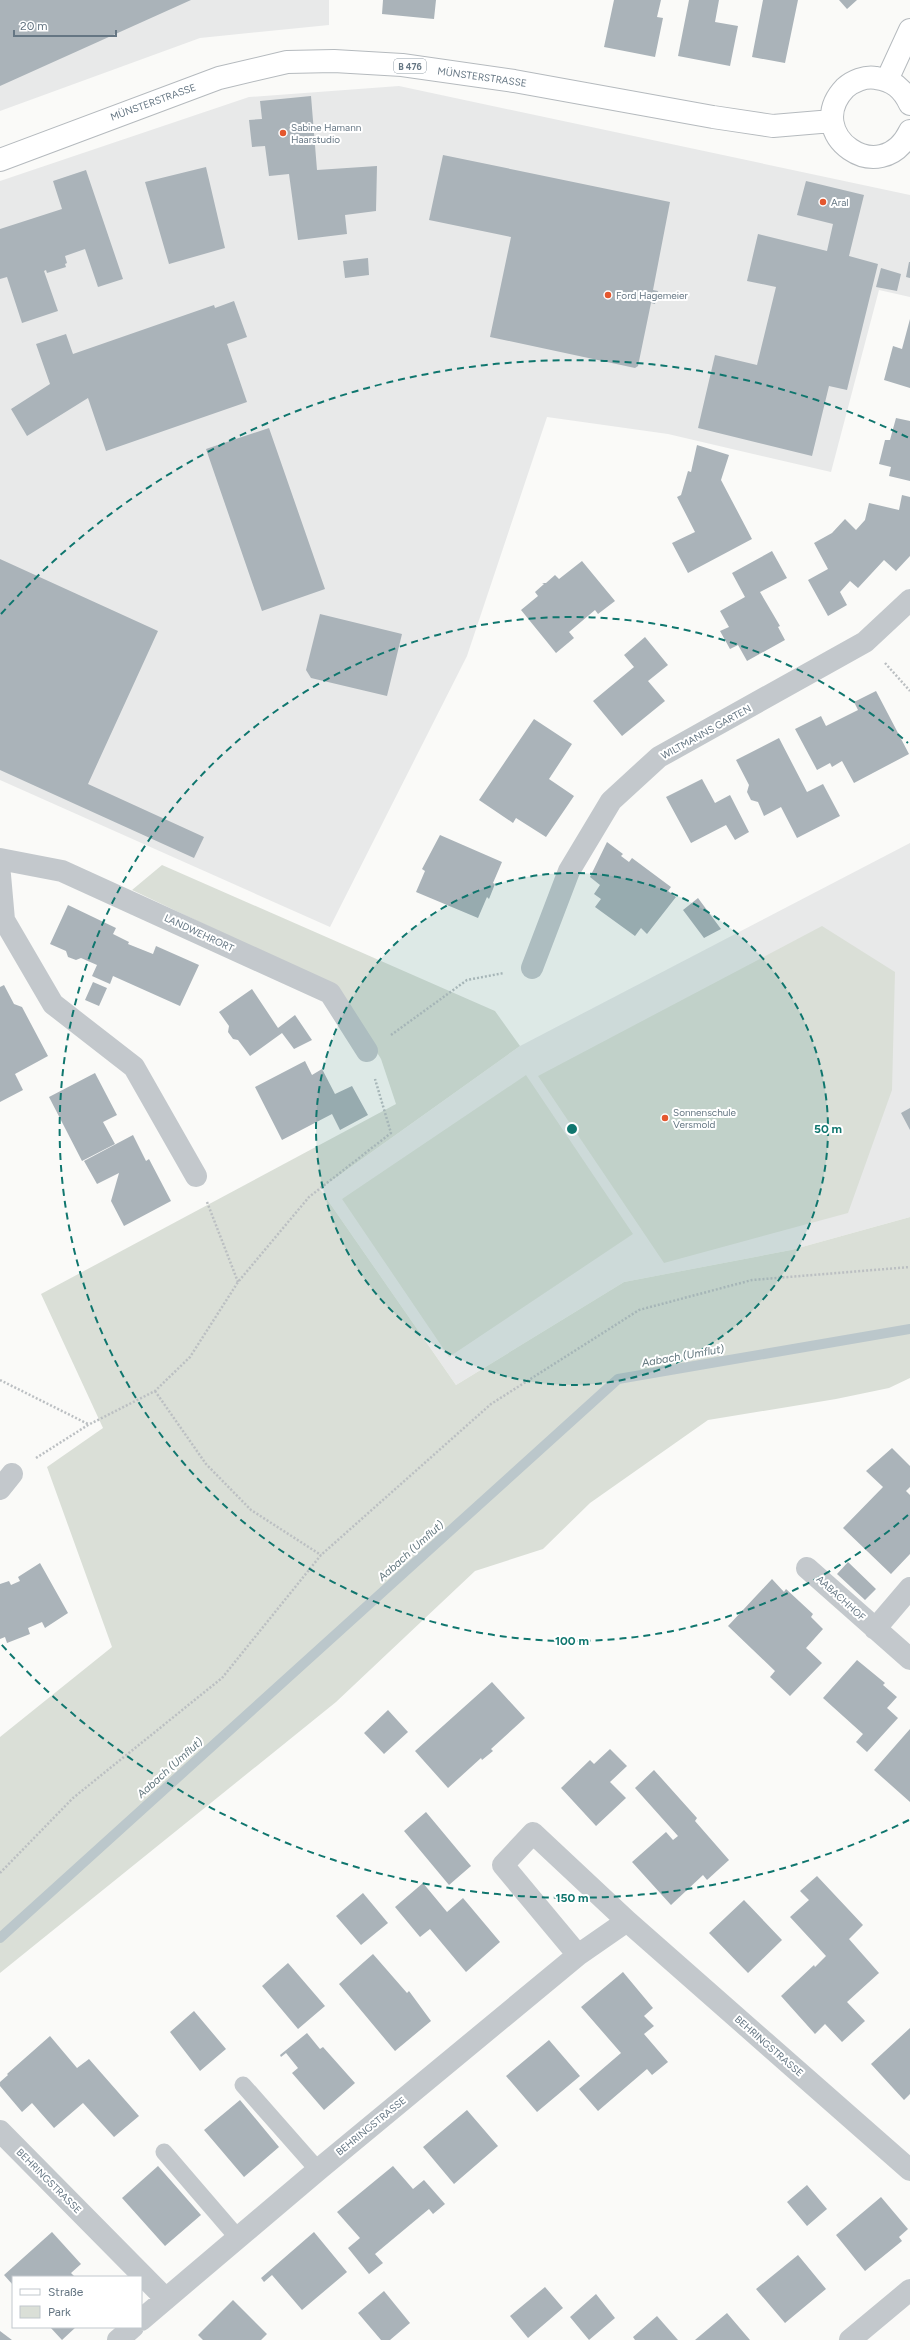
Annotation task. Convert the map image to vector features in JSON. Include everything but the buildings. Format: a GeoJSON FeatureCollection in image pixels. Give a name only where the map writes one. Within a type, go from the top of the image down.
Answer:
{"type":"FeatureCollection","features":[{"type":"Feature","properties":{"kind":"main road"},"geometry":{"type":"LineString","coordinates":[[887,80],[910,30]]}},
{"type":"Feature","properties":{"kind":"main road","name":"MÜNSTERSTRASSE"},"geometry":{"type":"LineString","coordinates":[[0,160],[219,78],[287,62],[334,61],[402,65],[514,81],[713,117],[773,126],[832,121]]}},
{"type":"Feature","properties":{"kind":"main road"},"geometry":{"type":"LineString","coordinates":[[910,104],[902,90],[887,80],[874,77],[860,79],[848,85],[839,95],[834,107],[832,121],[835,132],[842,143],[851,151],[862,156],[874,157],[886,155],[897,149],[906,140],[910,131]]}},
{"type":"Feature","properties":{"kind":"street","name":"WILTMANNS GARTEN"},"geometry":{"type":"LineString","coordinates":[[532,968],[569,871],[611,801],[659,757],[865,642],[910,600]]}},
{"type":"Feature","properties":{"kind":"street","name":"LANDWEHRORT"},"geometry":{"type":"LineString","coordinates":[[0,859],[62,871],[330,993],[367,1051]]}},
{"type":"Feature","properties":{"kind":"street"},"geometry":{"type":"LineString","coordinates":[[0,875],[4,920],[53,1004],[134,1067],[196,1176]]}},
{"type":"Feature","properties":{"kind":"street","name":"AABACHHOF"},"geometry":{"type":"LineString","coordinates":[[807,1568],[910,1659]]}},
{"type":"Feature","properties":{"kind":"street","name":"AABACHHOF"},"geometry":{"type":"LineString","coordinates":[[875,1629],[910,1588]]}},
{"type":"Feature","properties":{"kind":"street","name":"BEHRINGSTRASSE"},"geometry":{"type":"LineString","coordinates":[[578,1955],[503,1865],[533,1833],[627,1921],[910,2170]]}},
{"type":"Feature","properties":{"kind":"street","name":"BEHRINGSTRASSE"},"geometry":{"type":"LineString","coordinates":[[142,2319],[318,2170],[578,1955],[627,1921]]}},
{"type":"Feature","properties":{"kind":"street","name":"BEHRINGSTRASSE"},"geometry":{"type":"LineString","coordinates":[[0,2131],[166,2299]]}},
{"type":"Feature","properties":{"kind":"street"},"geometry":{"type":"LineString","coordinates":[[850,2340],[910,2290]]}},
{"type":"Feature","properties":{"kind":"street"},"geometry":{"type":"LineString","coordinates":[[118,2340],[132,2328]]}},
{"type":"Feature","properties":{"kind":"lane"},"geometry":{"type":"LineString","coordinates":[[243,2085],[318,2170]]}},
{"type":"Feature","properties":{"kind":"lane"},"geometry":{"type":"LineString","coordinates":[[164,2152],[238,2238]]}},
{"type":"Feature","properties":{"kind":"path"},"geometry":{"type":"LineString","coordinates":[[865,642],[910,691]]}},
{"type":"Feature","properties":{"kind":"path"},"geometry":{"type":"LineString","coordinates":[[6,1482],[88,1425],[155,1391],[190,1357],[238,1282],[309,1197],[391,1133],[367,1051],[467,980],[532,968]]}},
{"type":"Feature","properties":{"kind":"path"},"geometry":{"type":"LineString","coordinates":[[196,1176],[238,1282]]}},
{"type":"Feature","properties":{"kind":"path"},"geometry":{"type":"LineString","coordinates":[[0,1873],[73,1798],[222,1678],[321,1555],[491,1404],[639,1310],[752,1280],[910,1267]]}},
{"type":"Feature","properties":{"kind":"path"},"geometry":{"type":"LineString","coordinates":[[0,1380],[88,1425]]}},
{"type":"Feature","properties":{"kind":"path"},"geometry":{"type":"LineString","coordinates":[[155,1391],[206,1464],[251,1510],[321,1555]]}},
{"type":"Feature","properties":{"kind":"shaded area"},"geometry":{"type":"Polygon","coordinates":[[[0,0],[329,0],[329,25],[200,38],[0,111],[0,0]]]}},
{"type":"Feature","properties":{"kind":"shaded area"},"geometry":{"type":"Polygon","coordinates":[[[399,86],[910,195],[910,297],[879,290],[831,472],[668,434],[547,417],[467,656],[330,927],[0,780],[0,181],[249,97],[399,86]]]}},
{"type":"Feature","properties":{"kind":"shaded area","name":"Sonnenschule Versmold"},"geometry":{"type":"Polygon","coordinates":[[[910,843],[910,1217],[791,1250],[624,1282],[456,1385],[320,1189],[520,1046],[910,843]]]}},
{"type":"Feature","properties":{"kind":"green space"},"geometry":{"type":"Polygon","coordinates":[[[162,865],[495,1011],[520,1046],[320,1189],[456,1385],[624,1282],[791,1250],[910,1217],[910,1378],[889,1388],[836,1399],[708,1420],[590,1503],[543,1549],[475,1571],[336,1702],[0,1973],[0,1737],[112,1647],[47,1467],[103,1428],[41,1294],[396,1104],[381,1059],[337,987],[132,890],[162,865]]]}},
{"type":"Feature","properties":{"kind":"green space"},"geometry":{"type":"Polygon","coordinates":[[[822,926],[895,972],[892,1090],[848,1213],[664,1263],[538,1076],[822,926]]]}},
{"type":"Feature","properties":{"kind":"green space"},"geometry":{"type":"Polygon","coordinates":[[[526,1075],[633,1234],[449,1357],[342,1199],[526,1075]]]}},
{"type":"Feature","properties":{"kind":"waterway","name":"Aabach (Umflut)"},"geometry":{"type":"LineString","coordinates":[[0,1938],[618,1379],[910,1329]]}},
{"type":"Feature","properties":{"kind":"place","name":"Sabine Hamann Haarstudio"},"geometry":{"type":"Point","coordinates":[283,133]}},
{"type":"Feature","properties":{"kind":"place","name":"Aral"},"geometry":{"type":"Point","coordinates":[823,202]}},
{"type":"Feature","properties":{"kind":"place","name":"Ford Hagemeier"},"geometry":{"type":"Point","coordinates":[608,295]}},
{"type":"Feature","properties":{"kind":"place","name":"Sonnenschule Versmold"},"geometry":{"type":"Point","coordinates":[665,1118]}}]}
